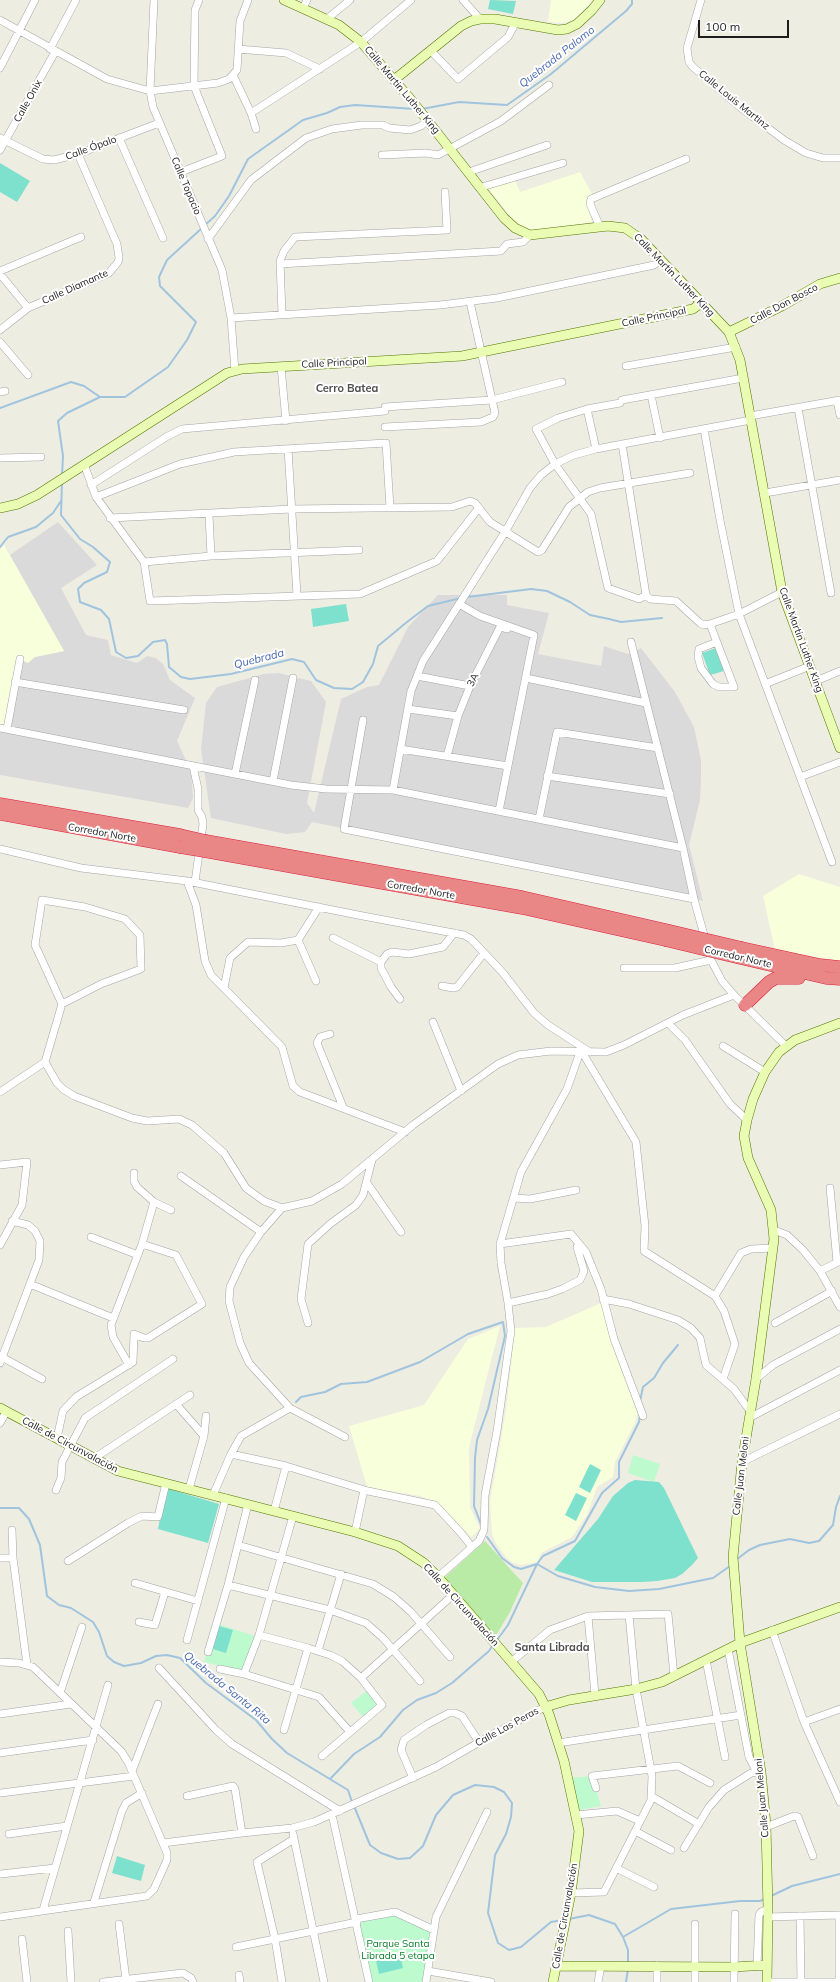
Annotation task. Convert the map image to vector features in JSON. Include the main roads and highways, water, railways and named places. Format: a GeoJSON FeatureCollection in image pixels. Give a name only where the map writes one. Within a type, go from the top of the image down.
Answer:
{"type":"FeatureCollection","features":[{"type":"Feature","properties":{"kind":"highway","name":"Corredor Norte"},"geometry":{"type":"LineString","coordinates":[[0,804],[205,846],[665,935],[741,953],[826,978],[840,979]]}},
{"type":"Feature","properties":{"kind":"highway","name":"Corredor Norte"},"geometry":{"type":"LineString","coordinates":[[0,814],[180,841]]}},
{"type":"Feature","properties":{"kind":"highway","name":"Corredor Norte"},"geometry":{"type":"LineString","coordinates":[[741,953],[840,967]]}},
{"type":"Feature","properties":{"kind":"highway"},"geometry":{"type":"LineString","coordinates":[[745,1005],[769,982],[776,978],[826,978]]}},
{"type":"Feature","properties":{"kind":"waterway","name":"Quebrada Palomo"},"geometry":{"type":"LineString","coordinates":[[422,109],[459,102],[507,105],[551,74],[626,11],[632,4],[632,0]]}},
{"type":"Feature","properties":{"kind":"waterway","name":"Quebrada Palomo"},"geometry":{"type":"LineString","coordinates":[[205,225],[215,216],[229,196],[248,159],[303,120],[327,113],[340,107],[355,105],[415,109]]}},
{"type":"Feature","properties":{"kind":"waterway","name":"Quebrada Palomo"},"geometry":{"type":"LineString","coordinates":[[0,408],[71,382],[84,386],[100,397],[125,397],[168,367],[187,340],[196,322],[160,286],[159,277],[167,260],[202,228]]}},
{"type":"Feature","properties":{"kind":"waterway","name":"Quebrada"},"geometry":{"type":"LineString","coordinates":[[62,475],[63,456],[58,421],[67,413],[100,397]]}},
{"type":"Feature","properties":{"kind":"waterway","name":"Quebrada"},"geometry":{"type":"LineString","coordinates":[[62,481],[61,515],[80,539],[93,547],[110,562],[107,572],[84,583],[78,589],[80,602],[101,610],[109,619],[116,652],[126,658],[138,656],[153,642],[165,640],[167,644],[169,667],[181,677],[190,679],[231,674],[292,659],[304,662],[316,680],[334,688],[352,689],[363,682],[373,664],[378,646],[428,606],[461,598]]}},
{"type":"Feature","properties":{"kind":"waterway","name":"Quebrada"},"geometry":{"type":"LineString","coordinates":[[0,547],[8,537],[36,527],[53,513],[61,501]]}},
{"type":"Feature","properties":{"kind":"waterway","name":"Quebrada"},"geometry":{"type":"LineString","coordinates":[[467,597],[531,589],[547,591],[570,602],[590,615],[621,622],[662,618]]}},
{"type":"Feature","properties":{"kind":"waterway"},"geometry":{"type":"LineString","coordinates":[[296,1402],[301,1397],[325,1392],[341,1384],[367,1382],[420,1362],[468,1334],[503,1322],[505,1336],[488,1409],[477,1440],[475,1458],[474,1506],[482,1527]]}},
{"type":"Feature","properties":{"kind":"waterway"},"geometry":{"type":"LineString","coordinates":[[640,1401],[643,1387],[654,1378],[663,1363],[678,1345]]}},
{"type":"Feature","properties":{"kind":"waterway"},"geometry":{"type":"LineString","coordinates":[[497,1640],[508,1625],[537,1564],[543,1556],[575,1541],[602,1493],[619,1478],[619,1462],[639,1422],[640,1415]]}},
{"type":"Feature","properties":{"kind":"waterway"},"geometry":{"type":"LineString","coordinates":[[736,1560],[749,1550],[760,1545],[790,1539],[809,1543],[819,1541],[833,1525],[836,1507],[840,1496]]}},
{"type":"Feature","properties":{"kind":"waterway","name":"Quebrada Santa Rita"},"geometry":{"type":"LineString","coordinates":[[0,1508],[19,1508],[29,1519],[40,1545],[47,1596],[59,1605],[71,1608],[93,1622],[99,1632],[107,1656],[114,1662],[124,1666],[141,1663],[156,1656],[167,1655],[180,1658],[206,1683],[256,1720],[272,1739],[287,1753],[348,1790],[352,1802]]}},
{"type":"Feature","properties":{"kind":"waterway"},"geometry":{"type":"LineString","coordinates":[[487,1537],[502,1558],[514,1567],[521,1569],[537,1564]]}},
{"type":"Feature","properties":{"kind":"waterway"},"geometry":{"type":"LineString","coordinates":[[537,1564],[558,1576],[595,1587],[629,1591],[659,1589],[713,1578],[730,1566]]}},
{"type":"Feature","properties":{"kind":"waterway"},"geometry":{"type":"LineString","coordinates":[[331,1778],[354,1754],[380,1737],[403,1710],[417,1700],[436,1693],[452,1683],[489,1651],[493,1645]]}},
{"type":"Feature","properties":{"kind":"waterway","name":"Quebrada Santa Rita"},"geometry":{"type":"LineString","coordinates":[[354,1806],[370,1845],[381,1853],[398,1859],[410,1858],[423,1846],[436,1815],[453,1795],[475,1785],[494,1787],[504,1792],[512,1803],[511,1817],[506,1834],[495,1855],[488,1913],[498,1943],[509,1950],[521,1947],[551,1922],[563,1920]]}},
{"type":"Feature","properties":{"kind":"waterway"},"geometry":{"type":"LineString","coordinates":[[771,1896],[792,1886],[840,1874]]}},
{"type":"Feature","properties":{"kind":"waterway"},"geometry":{"type":"LineString","coordinates":[[623,1937],[671,1909],[740,1901],[760,1901],[765,1899]]}},
{"type":"Feature","properties":{"kind":"waterway","name":"Quebrada Santa Rita"},"geometry":{"type":"LineString","coordinates":[[569,1919],[589,1915],[615,1924],[623,1937],[628,1950],[628,1963]]}},
{"type":"Feature","properties":{"kind":"waterway","name":"Quebrada Santa Rita"},"geometry":{"type":"LineString","coordinates":[[626,1982],[628,1969]]}},
{"type":"Feature","properties":{"kind":"district","name":"Cerro Batea"},"geometry":{"type":"Point","coordinates":[347,389]}},
{"type":"Feature","properties":{"kind":"district","name":"Santa Librada"},"geometry":{"type":"Point","coordinates":[552,1648]}},
{"type":"Feature","properties":{"kind":"park label","name":"Parque Santa Librada 5 etapa"},"geometry":{"type":"Point","coordinates":[398,1950]}}]}
